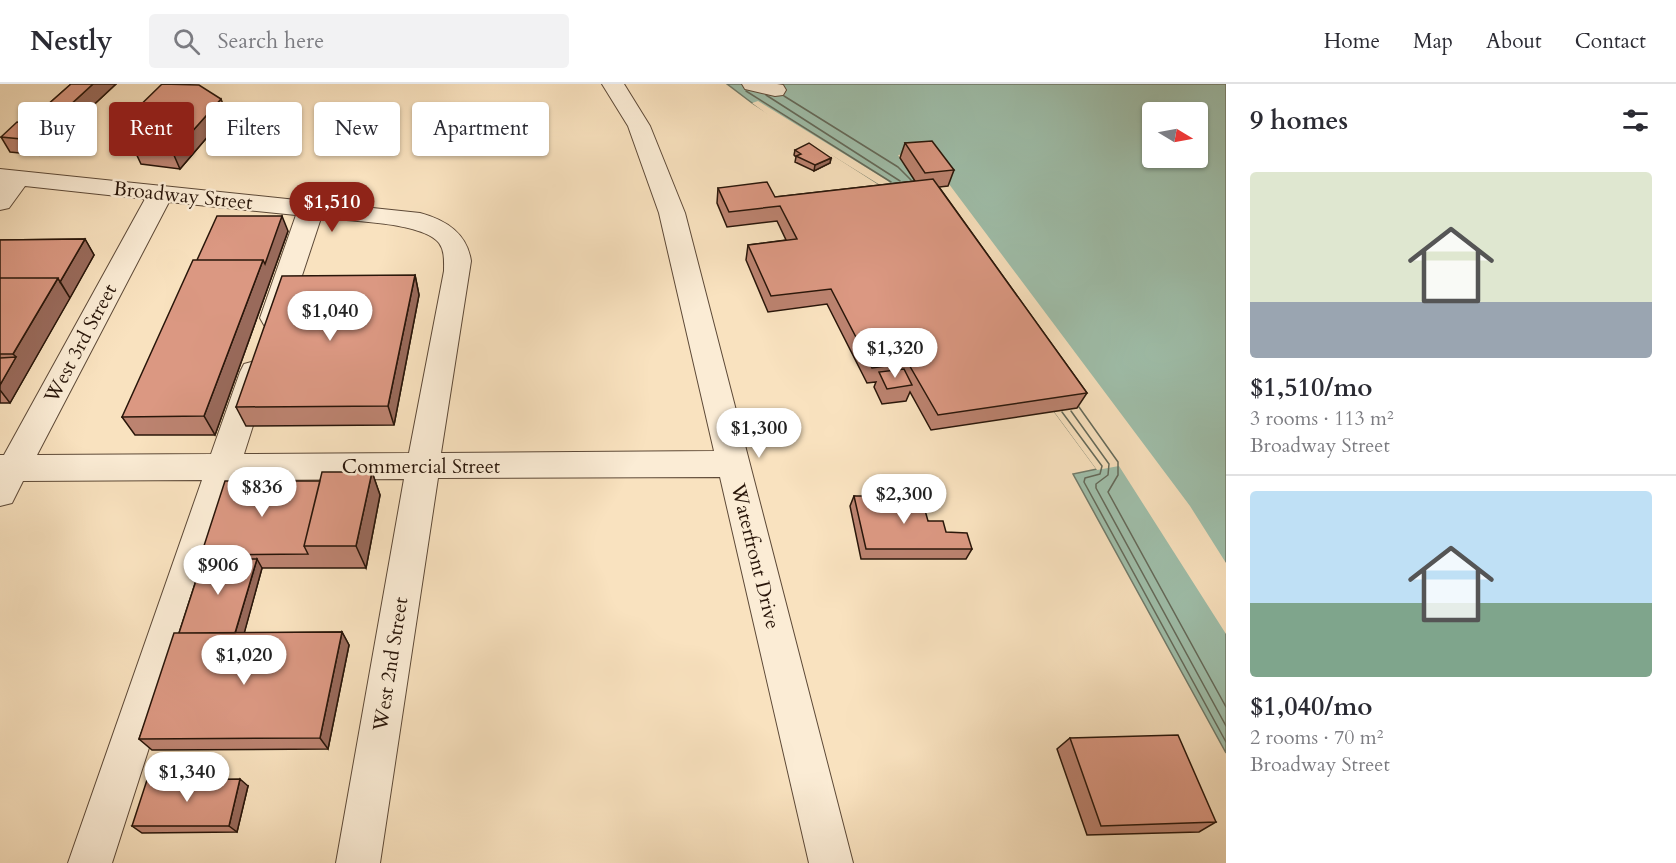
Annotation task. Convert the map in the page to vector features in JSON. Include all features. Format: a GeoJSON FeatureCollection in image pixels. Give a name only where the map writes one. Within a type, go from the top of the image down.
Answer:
{"type":"FeatureCollection","features":[{"type":"Feature","properties":{"kind":"street","name":"Waterfront Drive"},"geometry":{"type":"LineString","coordinates":[[613,84],[639,126],[672,213],[831,863]]}},
{"type":"Feature","properties":{"kind":"street"},"geometry":{"type":"LineString","coordinates":[[753,84],[776,90]]}},
{"type":"Feature","properties":{"kind":"street"},"geometry":{"type":"LineString","coordinates":[[0,203],[9,177]]}},
{"type":"Feature","properties":{"kind":"street","name":"Broadway Street"},"geometry":{"type":"LineString","coordinates":[[9,177],[420,220],[446,232],[453,240],[459,260],[423,466]]}},
{"type":"Feature","properties":{"kind":"street","name":"West 3rd Street"},"geometry":{"type":"LineString","coordinates":[[4,477],[161,193]]}},
{"type":"Feature","properties":{"kind":"street"},"geometry":{"type":"LineString","coordinates":[[90,863],[311,209]]}},
{"type":"Feature","properties":{"kind":"street","name":"Commercial Street"},"geometry":{"type":"LineString","coordinates":[[4,477],[224,467],[734,464]]}},
{"type":"Feature","properties":{"kind":"street","name":"West 2nd Street"},"geometry":{"type":"LineString","coordinates":[[358,863],[423,466]]}},
{"type":"Feature","properties":{"kind":"water"},"geometry":{"type":"Polygon","coordinates":[[[727,84],[1226,84],[1226,753],[1073,474],[1097,469],[893,193],[752,103],[727,84]]]}},
{"type":"Feature","properties":{"kind":"pier"},"geometry":{"type":"Polygon","coordinates":[[[758,101],[888,181],[897,192],[920,188],[898,155],[925,152],[1190,506],[1226,563],[1226,634],[1119,466],[1097,470],[893,193],[775,120],[752,103],[758,101]]]}},
{"type":"Feature","properties":{"kind":"building"},"geometry":{"type":"Polygon","coordinates":[[[71,84],[93,84],[73,102],[51,102],[71,84]]]}},
{"type":"Feature","properties":{"kind":"building"},"geometry":{"type":"Polygon","coordinates":[[[162,84],[199,85],[221,99],[218,102],[206,102],[206,116],[194,129],[194,102],[144,102],[162,84]]]}},
{"type":"Feature","properties":{"kind":"building"},"geometry":{"type":"Polygon","coordinates":[[[17,122],[18,139],[1,137],[17,122]]]}},
{"type":"Feature","properties":{"kind":"building"},"geometry":{"type":"Polygon","coordinates":[[[932,141],[954,170],[925,173],[905,143],[932,141]]]}},
{"type":"Feature","properties":{"kind":"building"},"geometry":{"type":"Polygon","coordinates":[[[809,143],[831,158],[815,165],[796,156],[801,154],[795,150],[809,143]]]}},
{"type":"Feature","properties":{"kind":"building"},"geometry":{"type":"Polygon","coordinates":[[[933,179],[1087,393],[938,415],[908,363],[872,368],[831,289],[771,296],[748,245],[797,239],[780,206],[729,212],[718,188],[767,182],[775,197],[933,179]]]}},
{"type":"Feature","properties":{"kind":"building"},"geometry":{"type":"Polygon","coordinates":[[[217,216],[282,216],[265,264],[263,260],[197,260],[217,216]]]}},
{"type":"Feature","properties":{"kind":"building"},"geometry":{"type":"Polygon","coordinates":[[[85,239],[60,282],[58,278],[0,278],[0,240],[85,239]]]}},
{"type":"Feature","properties":{"kind":"building"},"geometry":{"type":"Polygon","coordinates":[[[193,260],[263,260],[204,416],[122,417],[193,260]]]}},
{"type":"Feature","properties":{"kind":"building"},"geometry":{"type":"Polygon","coordinates":[[[415,275],[388,406],[236,407],[282,276],[415,275]]]}},
{"type":"Feature","properties":{"kind":"building"},"geometry":{"type":"Polygon","coordinates":[[[0,278],[58,278],[13,354],[0,354],[0,278]]]}},
{"type":"Feature","properties":{"kind":"building"},"geometry":{"type":"Polygon","coordinates":[[[16,357],[0,385],[0,358],[16,357]]]}},
{"type":"Feature","properties":{"kind":"building"},"geometry":{"type":"Polygon","coordinates":[[[904,369],[912,385],[887,389],[879,372],[904,369]]]}},
{"type":"Feature","properties":{"kind":"building"},"geometry":{"type":"Polygon","coordinates":[[[322,472],[372,472],[356,546],[304,546],[322,472]]]}},
{"type":"Feature","properties":{"kind":"building"},"geometry":{"type":"Polygon","coordinates":[[[225,481],[320,481],[304,546],[308,554],[201,555],[225,481]]]}},
{"type":"Feature","properties":{"kind":"building"},"geometry":{"type":"Polygon","coordinates":[[[854,496],[921,496],[928,521],[943,521],[946,532],[967,533],[972,549],[866,549],[854,496]]]}},
{"type":"Feature","properties":{"kind":"building"},"geometry":{"type":"Polygon","coordinates":[[[203,559],[257,559],[235,633],[179,633],[203,559]]]}},
{"type":"Feature","properties":{"kind":"building"},"geometry":{"type":"Polygon","coordinates":[[[342,632],[320,738],[139,739],[174,633],[342,632]]]}},
{"type":"Feature","properties":{"kind":"building"},"geometry":{"type":"Polygon","coordinates":[[[1178,735],[1216,822],[1101,826],[1070,738],[1178,735]]]}},
{"type":"Feature","properties":{"kind":"building"},"geometry":{"type":"Polygon","coordinates":[[[240,779],[229,826],[132,826],[147,780],[240,779]]]}}]}
